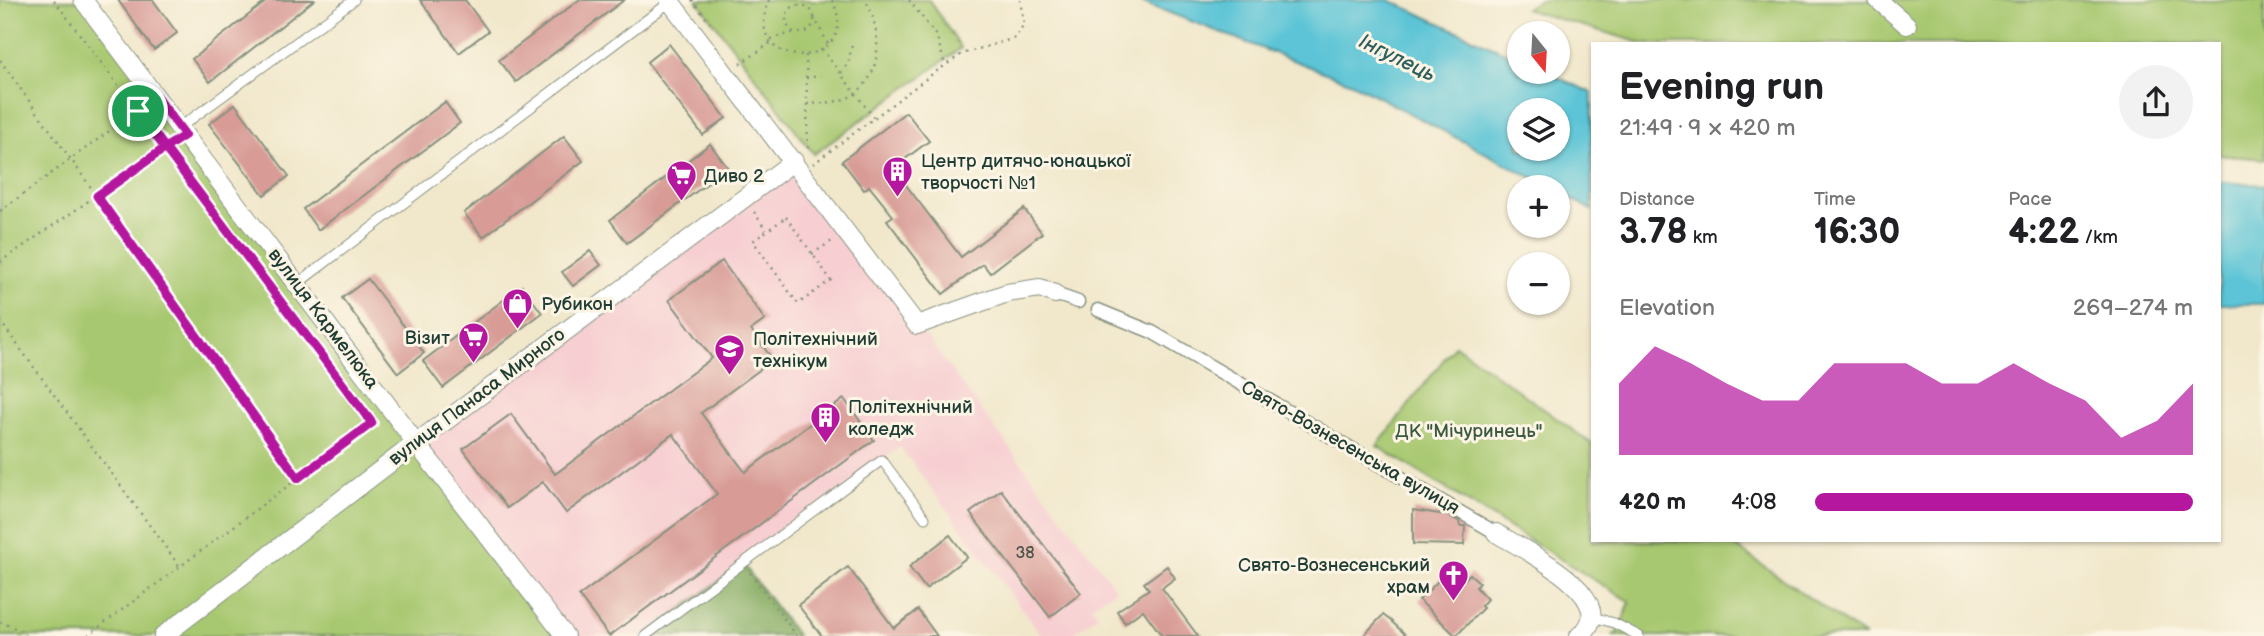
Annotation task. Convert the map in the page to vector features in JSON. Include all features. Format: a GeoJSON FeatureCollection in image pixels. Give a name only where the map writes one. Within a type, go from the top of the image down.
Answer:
{"type":"FeatureCollection","features":[{"type":"Feature","properties":{"kind":"street","name":"вулиця Кармелюка"},"geometry":{"type":"LineString","coordinates":[[83,0],[416,443],[565,636]]}},
{"type":"Feature","properties":{"kind":"street"},"geometry":{"type":"LineString","coordinates":[[1878,0],[1907,25]]}},
{"type":"Feature","properties":{"kind":"street"},"geometry":{"type":"LineString","coordinates":[[669,1],[801,163],[846,231],[917,325],[1007,293],[1040,288],[1077,302]]}},
{"type":"Feature","properties":{"kind":"street","name":"вулиця Панаса Мирного"},"geometry":{"type":"LineString","coordinates":[[163,636],[744,198],[801,163]]}},
{"type":"Feature","properties":{"kind":"street","name":"Свято-Вознесенська вулиця"},"geometry":{"type":"LineString","coordinates":[[1098,310],[1152,332],[1536,557],[1584,592],[1592,610]]}},
{"type":"Feature","properties":{"kind":"street"},"geometry":{"type":"LineString","coordinates":[[1579,636],[1588,629],[1592,610]]}},
{"type":"Feature","properties":{"kind":"lane"},"geometry":{"type":"LineString","coordinates":[[182,131],[354,0]]}},
{"type":"Feature","properties":{"kind":"lane"},"geometry":{"type":"LineString","coordinates":[[297,284],[669,1]]}},
{"type":"Feature","properties":{"kind":"lane"},"geometry":{"type":"LineString","coordinates":[[645,636],[882,460],[925,518]]}},
{"type":"Feature","properties":{"kind":"lane"},"geometry":{"type":"LineString","coordinates":[[1592,610],[1639,636]]}},
{"type":"Feature","properties":{"kind":"path"},"geometry":{"type":"LineString","coordinates":[[54,0],[372,423],[87,636]]}},
{"type":"Feature","properties":{"kind":"path"},"geometry":{"type":"LineString","coordinates":[[769,0],[764,15],[765,27],[771,41],[785,52],[796,56],[822,50],[833,39],[837,21],[832,0]]}},
{"type":"Feature","properties":{"kind":"path"},"geometry":{"type":"LineString","coordinates":[[792,0],[786,22],[795,32]]}},
{"type":"Feature","properties":{"kind":"path"},"geometry":{"type":"LineString","coordinates":[[909,0],[937,37],[945,65]]}},
{"type":"Feature","properties":{"kind":"path"},"geometry":{"type":"LineString","coordinates":[[801,163],[874,118],[962,54],[1015,38],[1024,24],[1020,0]]}},
{"type":"Feature","properties":{"kind":"path"},"geometry":{"type":"LineString","coordinates":[[807,104],[839,101],[855,93],[872,70],[878,48],[876,27],[868,1]]}},
{"type":"Feature","properties":{"kind":"path"},"geometry":{"type":"LineString","coordinates":[[789,9],[801,5],[812,11],[828,44]]}},
{"type":"Feature","properties":{"kind":"path"},"geometry":{"type":"LineString","coordinates":[[740,64],[771,41],[795,32],[804,32],[812,27],[814,17]]}},
{"type":"Feature","properties":{"kind":"path"},"geometry":{"type":"LineString","coordinates":[[840,74],[848,64],[852,44]]}},
{"type":"Feature","properties":{"kind":"path"},"geometry":{"type":"LineString","coordinates":[[822,50],[874,118]]}},
{"type":"Feature","properties":{"kind":"path"},"geometry":{"type":"LineString","coordinates":[[801,163],[807,104],[806,55]]}},
{"type":"Feature","properties":{"kind":"path"},"geometry":{"type":"LineString","coordinates":[[0,60],[298,478]]}},
{"type":"Feature","properties":{"kind":"path"},"geometry":{"type":"LineString","coordinates":[[806,78],[820,76]]}},
{"type":"Feature","properties":{"kind":"path"},"geometry":{"type":"LineString","coordinates":[[0,211],[72,161],[156,96]]}},
{"type":"Feature","properties":{"kind":"path"},"geometry":{"type":"LineString","coordinates":[[0,262],[165,148],[182,131]]}},
{"type":"Feature","properties":{"kind":"path"},"geometry":{"type":"LineString","coordinates":[[744,198],[767,231]]}},
{"type":"Feature","properties":{"kind":"path"},"geometry":{"type":"LineString","coordinates":[[786,217],[813,254],[831,280],[798,304],[753,241],[786,217]]}},
{"type":"Feature","properties":{"kind":"path"},"geometry":{"type":"LineString","coordinates":[[813,254],[846,231]]}},
{"type":"Feature","properties":{"kind":"path"},"geometry":{"type":"LineString","coordinates":[[0,321],[180,567]]}},
{"type":"Feature","properties":{"kind":"path"},"geometry":{"type":"LineString","coordinates":[[743,564],[797,636]]}},
{"type":"Feature","properties":{"kind":"path"},"geometry":{"type":"LineString","coordinates":[[0,622],[20,630],[24,636]]}},
{"type":"Feature","properties":{"kind":"shaded area","name":"Політехнічний технікум"},"geometry":{"type":"Polygon","coordinates":[[[794,161],[1116,589],[1092,606],[1098,615],[1070,636],[1042,636],[900,447],[645,636],[565,636],[416,443],[794,161]]]}},
{"type":"Feature","properties":{"kind":"green space"},"geometry":{"type":"Polygon","coordinates":[[[0,0],[83,0],[565,636],[0,636],[0,0]]]}},
{"type":"Feature","properties":{"kind":"green space"},"geometry":{"type":"Polygon","coordinates":[[[697,0],[929,0],[961,48],[814,154],[697,0]]]}},
{"type":"Feature","properties":{"kind":"green space"},"geometry":{"type":"Polygon","coordinates":[[[1540,0],[2264,0],[2264,159],[2221,155],[2221,42],[1638,42],[1524,9],[1540,0]]]}},
{"type":"Feature","properties":{"kind":"green space","name":"ДК \"Мічуринець\""},"geometry":{"type":"Polygon","coordinates":[[[1455,345],[1591,443],[1591,542],[1729,542],[1864,636],[1613,636],[1618,632],[1630,602],[1377,446],[1455,345]]]}},
{"type":"Feature","properties":{"kind":"green space"},"geometry":{"type":"Polygon","coordinates":[[[743,564],[797,636],[645,636],[743,564]]]}},
{"type":"Feature","properties":{"kind":"water","name":"Інгулець"},"geometry":{"type":"Polygon","coordinates":[[[1136,0],[1389,0],[1507,54],[1507,84],[1570,83],[1591,93],[1591,209],[1570,198],[1570,175],[1527,175],[1352,83],[1136,0]]]}},
{"type":"Feature","properties":{"kind":"water"},"geometry":{"type":"Polygon","coordinates":[[[2221,182],[2264,185],[2264,304],[2221,304],[2221,182]]]}},
{"type":"Feature","properties":{"kind":"building"},"geometry":{"type":"Polygon","coordinates":[[[118,0],[153,0],[177,33],[154,50],[118,0]]]}},
{"type":"Feature","properties":{"kind":"building"},"geometry":{"type":"Polygon","coordinates":[[[268,0],[314,0],[210,82],[192,59],[268,0]]]}},
{"type":"Feature","properties":{"kind":"building"},"geometry":{"type":"Polygon","coordinates":[[[420,0],[465,0],[488,31],[459,53],[420,0]]]}},
{"type":"Feature","properties":{"kind":"building"},"geometry":{"type":"Polygon","coordinates":[[[579,0],[624,0],[516,82],[499,60],[579,0]]]}},
{"type":"Feature","properties":{"kind":"building"},"geometry":{"type":"Polygon","coordinates":[[[669,44],[726,118],[703,135],[647,62],[669,44]]]}},
{"type":"Feature","properties":{"kind":"building"},"geometry":{"type":"Polygon","coordinates":[[[445,102],[460,123],[318,230],[303,209],[445,102]]]}},
{"type":"Feature","properties":{"kind":"building"},"geometry":{"type":"Polygon","coordinates":[[[235,104],[289,176],[264,195],[209,124],[235,104]]]}},
{"type":"Feature","properties":{"kind":"building","name":"Центр дитячо-юнацької творчості №1"},"geometry":{"type":"Polygon","coordinates":[[[906,112],[929,141],[893,168],[961,257],[1024,209],[1042,233],[990,273],[983,264],[943,294],[887,220],[893,216],[869,186],[864,190],[842,161],[906,112]]]}},
{"type":"Feature","properties":{"kind":"building"},"geometry":{"type":"Polygon","coordinates":[[[564,136],[583,161],[483,237],[464,213],[564,136]]]}},
{"type":"Feature","properties":{"kind":"building"},"geometry":{"type":"Polygon","coordinates":[[[710,144],[728,168],[627,243],[610,220],[710,144]]]}},
{"type":"Feature","properties":{"kind":"building"},"geometry":{"type":"Polygon","coordinates":[[[590,251],[601,265],[573,286],[562,272],[590,251]]]}},
{"type":"Feature","properties":{"kind":"building","name":"Політехнічний коледж"},"geometry":{"type":"Polygon","coordinates":[[[722,261],[765,320],[751,330],[773,360],[701,413],[745,472],[844,399],[874,440],[609,636],[579,596],[717,494],[673,434],[566,513],[543,482],[507,508],[463,449],[511,414],[555,474],[712,358],[669,300],[722,261]]]}},
{"type":"Feature","properties":{"kind":"building"},"geometry":{"type":"Polygon","coordinates":[[[368,279],[424,353],[398,373],[342,298],[368,279]]]}},
{"type":"Feature","properties":{"kind":"building"},"geometry":{"type":"Polygon","coordinates":[[[522,286],[542,313],[443,388],[423,361],[522,286]]]}},
{"type":"Feature","properties":{"kind":"building"},"geometry":{"type":"Polygon","coordinates":[[[1001,490],[1081,593],[1050,617],[970,513],[1001,490]]]}},
{"type":"Feature","properties":{"kind":"building"},"geometry":{"type":"Polygon","coordinates":[[[1413,510],[1447,515],[1459,521],[1460,526],[1465,526],[1464,545],[1413,544],[1413,510]]]}},
{"type":"Feature","properties":{"kind":"building"},"geometry":{"type":"Polygon","coordinates":[[[950,535],[967,557],[926,589],[909,567],[950,535]]]}},
{"type":"Feature","properties":{"kind":"building"},"geometry":{"type":"Polygon","coordinates":[[[1167,566],[1175,578],[1162,588],[1198,636],[1162,636],[1143,610],[1125,623],[1117,611],[1149,589],[1144,583],[1167,566]]]}},
{"type":"Feature","properties":{"kind":"building"},"geometry":{"type":"Polygon","coordinates":[[[848,567],[894,628],[918,610],[937,636],[822,636],[798,605],[848,567]]]}},
{"type":"Feature","properties":{"kind":"building","name":"Свято-Вознесенський храм"},"geometry":{"type":"Polygon","coordinates":[[[1455,571],[1464,580],[1470,574],[1480,583],[1476,587],[1487,599],[1481,606],[1483,608],[1456,636],[1419,600],[1446,573],[1450,576],[1455,571]]]}},
{"type":"Feature","properties":{"kind":"building"},"geometry":{"type":"Polygon","coordinates":[[[1383,615],[1391,621],[1407,636],[1363,636],[1383,615]]]}},
{"type":"Feature","properties":{"kind":"place","name":"Центр дитячо-юнацької творчості №1"},"geometry":{"type":"Point","coordinates":[898,199]}},
{"type":"Feature","properties":{"kind":"place","name":"Диво 2"},"geometry":{"type":"Point","coordinates":[681,203]}},
{"type":"Feature","properties":{"kind":"place","name":"Рубикон"},"geometry":{"type":"Point","coordinates":[518,331]}},
{"type":"Feature","properties":{"kind":"place","name":"Візит"},"geometry":{"type":"Point","coordinates":[473,365]}},
{"type":"Feature","properties":{"kind":"place","name":"Політехнічний технікум"},"geometry":{"type":"Point","coordinates":[730,377]}},
{"type":"Feature","properties":{"kind":"place","name":"Політехнічний коледж"},"geometry":{"type":"Point","coordinates":[825,445]}},
{"type":"Feature","properties":{"kind":"place","name":"Свято-Вознесенський храм"},"geometry":{"type":"Point","coordinates":[1453,603]}},
{"type":"Feature","properties":{"kind":"route"},"geometry":{"type":"LineString","coordinates":[[138,111],[156,96],[185,135],[165,148],[372,423],[298,478],[97,196],[165,148],[138,111]]}}]}
